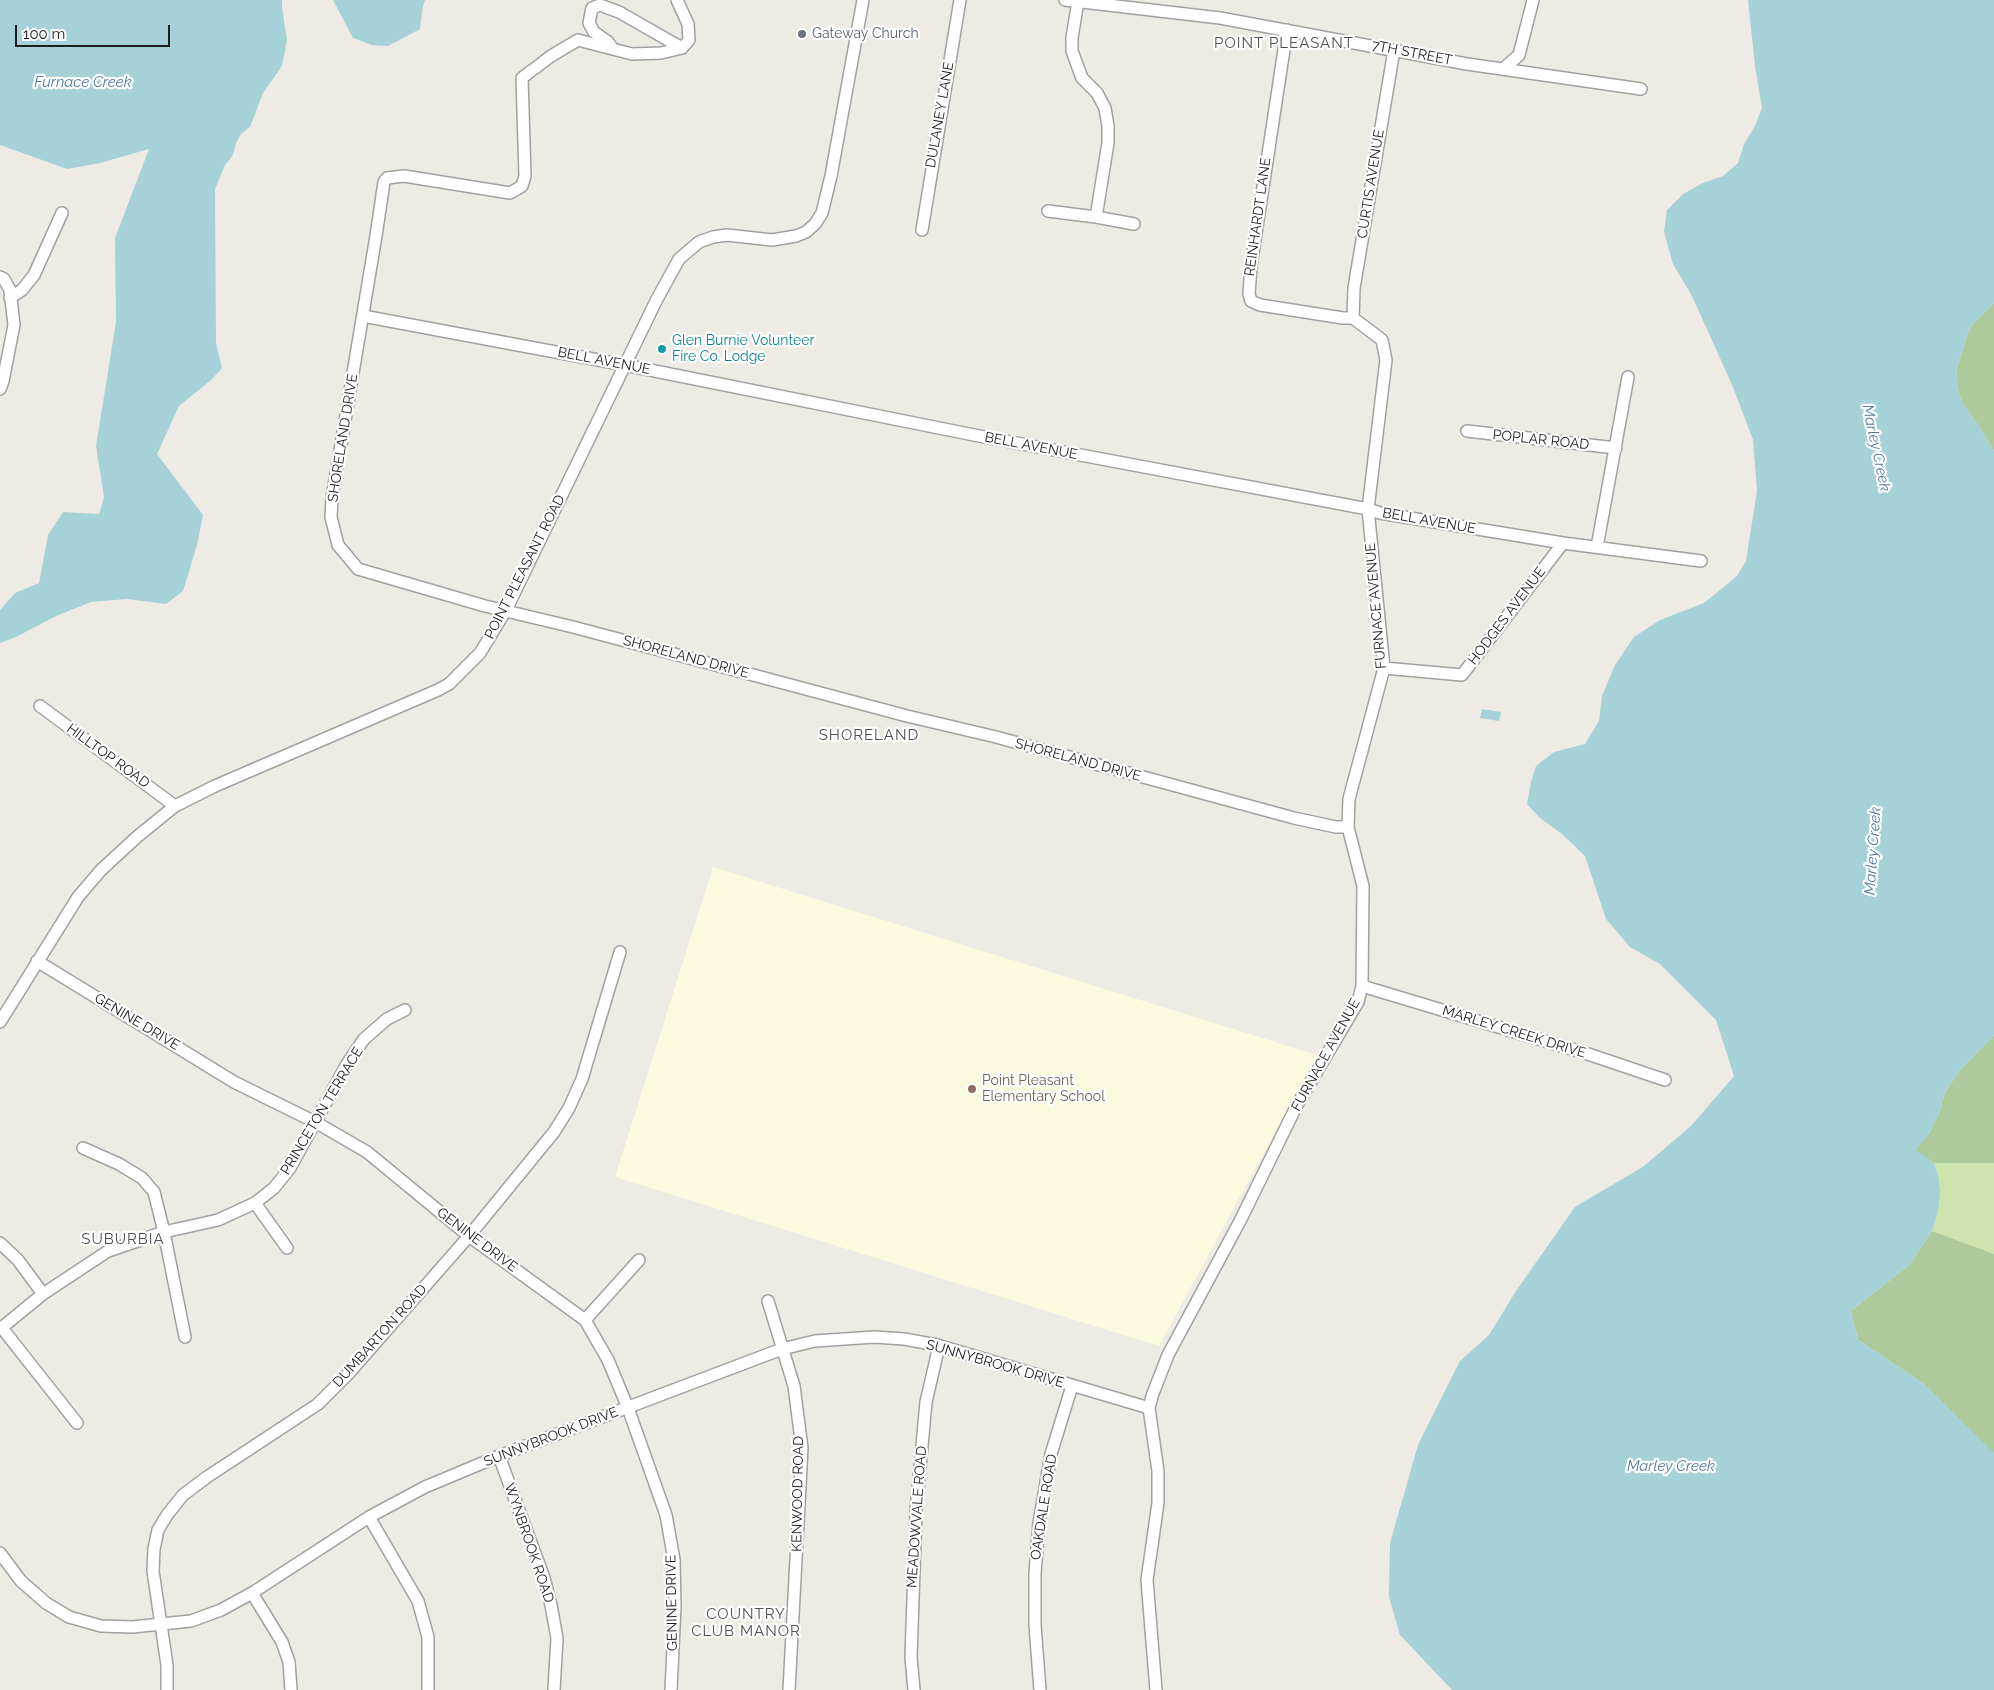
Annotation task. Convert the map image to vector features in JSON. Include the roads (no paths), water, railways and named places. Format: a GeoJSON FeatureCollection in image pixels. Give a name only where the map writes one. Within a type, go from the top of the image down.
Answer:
{"type":"FeatureCollection","features":[{"type":"Feature","properties":{"kind":"street"},"geometry":{"type":"LineString","coordinates":[[677,0],[688,24],[689,40],[682,48],[660,53],[632,54],[614,51],[608,42],[594,32],[589,23],[592,8],[600,6],[618,12],[682,48]]}},
{"type":"Feature","properties":{"kind":"street","name":"POINT PLEASANT ROAD"},"geometry":{"type":"LineString","coordinates":[[0,1022],[78,896],[101,870],[138,836],[175,806],[224,782],[438,690],[449,684],[480,653],[506,610],[656,301],[679,259],[699,242],[713,237],[727,235],[782,240],[806,232],[815,224],[822,213],[831,176],[863,0]]}},
{"type":"Feature","properties":{"kind":"street","name":"DULANEY LANE"},"geometry":{"type":"LineString","coordinates":[[922,230],[960,0]]}},
{"type":"Feature","properties":{"kind":"street","name":"7TH STREET"},"geometry":{"type":"LineString","coordinates":[[1065,0],[1220,18],[1504,69],[1641,89]]}},
{"type":"Feature","properties":{"kind":"street"},"geometry":{"type":"LineString","coordinates":[[1504,69],[1519,55],[1533,0]]}},
{"type":"Feature","properties":{"kind":"street"},"geometry":{"type":"LineString","coordinates":[[1078,2],[1072,38],[1072,51],[1082,78],[1096,93],[1105,108],[1108,126],[1108,143],[1096,217]]}},
{"type":"Feature","properties":{"kind":"street","name":"REINHARDT LANE"},"geometry":{"type":"LineString","coordinates":[[1287,30],[1252,257],[1249,294],[1251,301],[1260,305],[1342,318],[1354,318]]}},
{"type":"Feature","properties":{"kind":"street","name":"SHORELAND DRIVE"},"geometry":{"type":"LineString","coordinates":[[614,51],[578,40],[551,56],[522,78],[525,176],[522,186],[510,193],[404,176],[387,178],[384,182],[332,498],[331,517],[338,545],[358,569],[414,586],[1285,815],[1336,827],[1348,827]]}},
{"type":"Feature","properties":{"kind":"street","name":"CURTIS AVENUE"},"geometry":{"type":"LineString","coordinates":[[1354,318],[1354,288],[1394,50]]}},
{"type":"Feature","properties":{"kind":"street"},"geometry":{"type":"LineString","coordinates":[[1048,212],[1096,217],[1134,224]]}},
{"type":"Feature","properties":{"kind":"street"},"geometry":{"type":"LineString","coordinates":[[10,298],[22,290],[34,276],[62,213]]}},
{"type":"Feature","properties":{"kind":"street"},"geometry":{"type":"LineString","coordinates":[[0,277],[4,279],[10,290],[14,325],[0,389]]}},
{"type":"Feature","properties":{"kind":"street","name":"BELL AVENUE"},"geometry":{"type":"LineString","coordinates":[[363,316],[625,365],[974,436],[1368,509],[1380,513],[1563,543],[1701,561]]}},
{"type":"Feature","properties":{"kind":"street","name":"FURNACE AVENUE"},"geometry":{"type":"LineString","coordinates":[[1156,1690],[1147,1580],[1158,1503],[1158,1471],[1149,1408],[1168,1355],[1240,1221],[1297,1106],[1358,1002],[1362,986],[1363,886],[1348,827],[1349,799],[1384,668],[1368,509],[1386,355],[1382,340],[1354,318]]}},
{"type":"Feature","properties":{"kind":"street"},"geometry":{"type":"LineString","coordinates":[[1597,547],[1628,377]]}},
{"type":"Feature","properties":{"kind":"street","name":"POPLAR ROAD"},"geometry":{"type":"LineString","coordinates":[[1467,431],[1616,448]]}},
{"type":"Feature","properties":{"kind":"street","name":"HODGES AVENUE"},"geometry":{"type":"LineString","coordinates":[[1384,668],[1462,675],[1563,543]]}},
{"type":"Feature","properties":{"kind":"street","name":"HILLTOP ROAD"},"geometry":{"type":"LineString","coordinates":[[40,706],[175,806]]}},
{"type":"Feature","properties":{"kind":"street","name":"DUMBARTON ROAD"},"geometry":{"type":"LineString","coordinates":[[167,1690],[167,1665],[153,1571],[154,1549],[158,1530],[167,1515],[183,1495],[206,1477],[318,1404],[350,1372],[469,1236],[554,1132],[569,1108],[582,1079],[620,952]]}},
{"type":"Feature","properties":{"kind":"street","name":"GENINE DRIVE"},"geometry":{"type":"LineString","coordinates":[[37,961],[234,1082],[316,1123],[367,1152],[469,1236],[585,1320],[608,1360],[628,1408],[666,1515],[674,1560],[675,1606],[672,1690]]}},
{"type":"Feature","properties":{"kind":"street","name":"MARLEY CREEK DRIVE"},"geometry":{"type":"LineString","coordinates":[[1362,986],[1585,1053],[1665,1080]]}},
{"type":"Feature","properties":{"kind":"street","name":"PRINCETON TERRACE"},"geometry":{"type":"LineString","coordinates":[[1,1329],[44,1294],[108,1251],[164,1232],[218,1220],[255,1203],[274,1188],[290,1168],[347,1064],[364,1039],[388,1018],[405,1010]]}},
{"type":"Feature","properties":{"kind":"street"},"geometry":{"type":"LineString","coordinates":[[83,1148],[119,1164],[142,1178],[154,1192],[185,1338]]}},
{"type":"Feature","properties":{"kind":"street"},"geometry":{"type":"LineString","coordinates":[[255,1203],[287,1248]]}},
{"type":"Feature","properties":{"kind":"street"},"geometry":{"type":"LineString","coordinates":[[0,1243],[18,1260],[44,1294]]}},
{"type":"Feature","properties":{"kind":"street"},"geometry":{"type":"LineString","coordinates":[[585,1320],[638,1260]]}},
{"type":"Feature","properties":{"kind":"street","name":"KENWOOD ROAD"},"geometry":{"type":"LineString","coordinates":[[768,1301],[794,1386],[802,1448],[789,1690]]}},
{"type":"Feature","properties":{"kind":"street"},"geometry":{"type":"LineString","coordinates":[[1,1329],[76,1423]]}},
{"type":"Feature","properties":{"kind":"street","name":"SUNNYBROOK DRIVE"},"geometry":{"type":"LineString","coordinates":[[0,1553],[21,1581],[46,1603],[69,1617],[101,1626],[132,1628],[190,1621],[221,1610],[252,1594],[369,1517],[425,1487],[498,1456],[782,1349],[815,1342],[874,1338],[904,1339],[939,1346],[1149,1408]]}},
{"type":"Feature","properties":{"kind":"street","name":"MEADOWVALE ROAD"},"geometry":{"type":"LineString","coordinates":[[914,1690],[911,1657],[911,1617],[918,1484],[926,1402],[939,1346]]}},
{"type":"Feature","properties":{"kind":"street","name":"OAKDALE ROAD"},"geometry":{"type":"LineString","coordinates":[[1040,1690],[1035,1625],[1034,1573],[1039,1523],[1051,1454],[1072,1386]]}},
{"type":"Feature","properties":{"kind":"street","name":"WYNBROOK ROAD"},"geometry":{"type":"LineString","coordinates":[[498,1456],[544,1578],[552,1605],[557,1638],[554,1690]]}},
{"type":"Feature","properties":{"kind":"street"},"geometry":{"type":"LineString","coordinates":[[369,1517],[418,1601],[428,1637],[428,1690]]}},
{"type":"Feature","properties":{"kind":"street"},"geometry":{"type":"LineString","coordinates":[[252,1594],[282,1642],[289,1662],[291,1690]]}},
{"type":"Feature","properties":{"kind":"water","name":"Furnace Creek"},"geometry":{"type":"Polygon","coordinates":[[[0,0],[282,0],[287,40],[282,66],[263,93],[250,127],[241,134],[233,155],[225,165],[215,189],[216,343],[222,368],[211,380],[179,406],[157,454],[203,515],[197,545],[183,591],[166,604],[127,599],[91,602],[56,616],[16,637],[0,643],[0,610],[15,593],[39,583],[48,535],[63,512],[99,514],[104,497],[96,446],[116,322],[115,238],[149,149],[100,163],[67,169],[0,145],[0,0]]]}},
{"type":"Feature","properties":{"kind":"water"},"geometry":{"type":"Polygon","coordinates":[[[333,0],[425,0],[420,29],[388,46],[372,45],[353,38],[333,0]]]}},
{"type":"Feature","properties":{"kind":"water","name":"Marley Creek"},"geometry":{"type":"Polygon","coordinates":[[[1748,0],[1994,0],[1994,303],[1973,324],[1968,333],[1956,372],[1959,395],[1964,406],[1994,451],[1994,1035],[1960,1070],[1945,1092],[1939,1113],[1930,1132],[1916,1150],[1934,1163],[1938,1175],[1940,1191],[1938,1212],[1932,1231],[1910,1264],[1851,1311],[1858,1340],[1924,1384],[1994,1453],[1994,1690],[1452,1690],[1400,1635],[1389,1597],[1390,1543],[1418,1445],[1460,1361],[1489,1335],[1516,1291],[1575,1207],[1644,1166],[1691,1126],[1734,1076],[1716,1020],[1660,964],[1630,947],[1606,919],[1585,856],[1562,834],[1540,818],[1527,804],[1536,766],[1554,752],[1585,744],[1599,721],[1602,696],[1615,665],[1634,637],[1660,620],[1704,603],[1737,576],[1746,561],[1757,491],[1753,440],[1733,387],[1692,296],[1673,264],[1664,232],[1667,210],[1683,194],[1703,183],[1723,176],[1738,163],[1744,144],[1755,126],[1762,108],[1755,66],[1748,0]]]}},
{"type":"Feature","properties":{"kind":"water"},"geometry":{"type":"Polygon","coordinates":[[[1482,709],[1501,712],[1499,721],[1480,718],[1482,709]]]}},
{"type":"Feature","properties":{"kind":"place","name":"Gateway Church"},"geometry":{"type":"Point","coordinates":[802,34]}},
{"type":"Feature","properties":{"kind":"place","name":"Glen Burnie Volunteer Fire Co. Lodge"},"geometry":{"type":"Point","coordinates":[662,349]}},
{"type":"Feature","properties":{"kind":"place","name":"Point Pleasant Elementary School"},"geometry":{"type":"Point","coordinates":[972,1089]}},
{"type":"Feature","properties":{"kind":"district","name":"POINT PLEASANT"},"geometry":{"type":"Point","coordinates":[1284,43]}},
{"type":"Feature","properties":{"kind":"district","name":"SHORELAND"},"geometry":{"type":"Point","coordinates":[869,735]}},
{"type":"Feature","properties":{"kind":"district","name":"SUBURBIA"},"geometry":{"type":"Point","coordinates":[123,1239]}},
{"type":"Feature","properties":{"kind":"district","name":"COUNTRY CLUB MANOR"},"geometry":{"type":"Point","coordinates":[746,1622]}}]}
